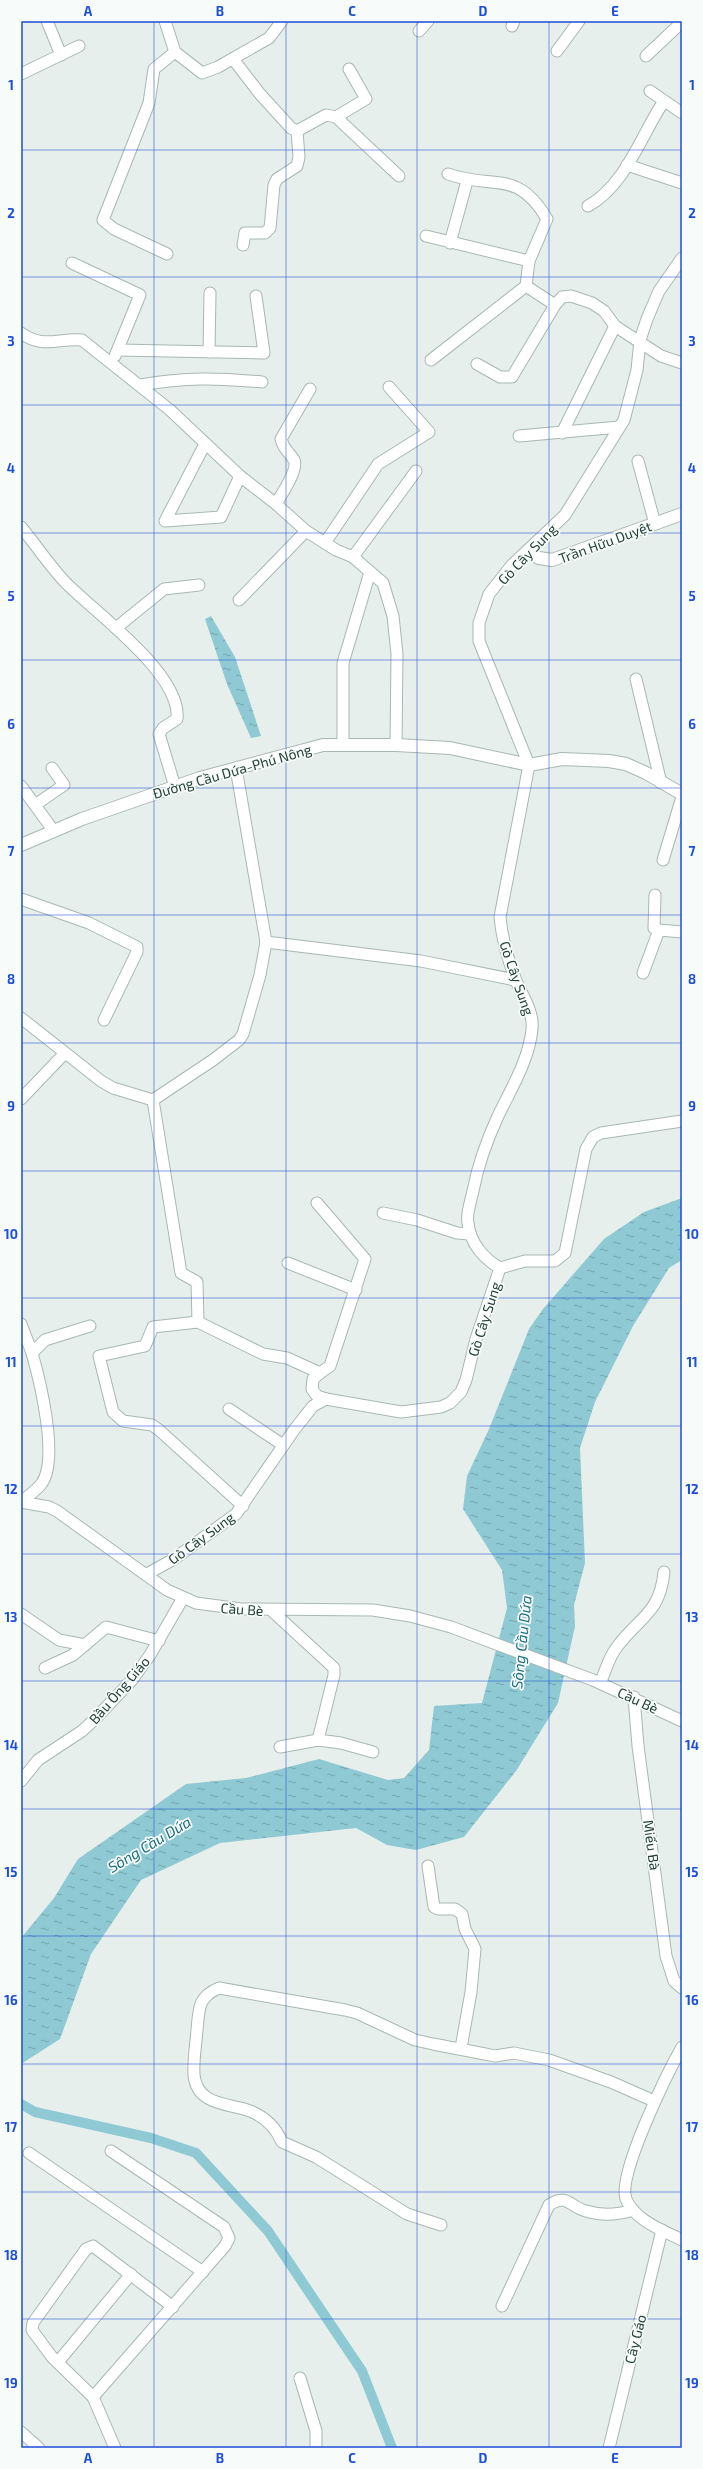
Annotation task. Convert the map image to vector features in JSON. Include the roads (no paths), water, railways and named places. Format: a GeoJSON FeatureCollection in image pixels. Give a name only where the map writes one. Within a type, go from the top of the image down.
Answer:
{"type":"FeatureCollection","features":[{"type":"Feature","properties":{"kind":"street"},"geometry":{"type":"LineString","coordinates":[[47,21],[61,55]]}},
{"type":"Feature","properties":{"kind":"street"},"geometry":{"type":"LineString","coordinates":[[165,21],[175,52],[202,73],[208,72],[233,59],[269,38],[282,21]]}},
{"type":"Feature","properties":{"kind":"street"},"geometry":{"type":"LineString","coordinates":[[420,31],[428,21]]}},
{"type":"Feature","properties":{"kind":"street"},"geometry":{"type":"LineString","coordinates":[[557,51],[579,21]]}},
{"type":"Feature","properties":{"kind":"street"},"geometry":{"type":"LineString","coordinates":[[646,56],[682,22]]}},
{"type":"Feature","properties":{"kind":"street"},"geometry":{"type":"LineString","coordinates":[[21,74],[79,46]]}},
{"type":"Feature","properties":{"kind":"street"},"geometry":{"type":"LineString","coordinates":[[167,254],[114,229],[103,220],[149,103],[154,69],[175,52]]}},
{"type":"Feature","properties":{"kind":"street"},"geometry":{"type":"LineString","coordinates":[[233,59],[260,94],[291,128],[297,131]]}},
{"type":"Feature","properties":{"kind":"street"},"geometry":{"type":"LineString","coordinates":[[336,117],[366,99],[349,69]]}},
{"type":"Feature","properties":{"kind":"street"},"geometry":{"type":"LineString","coordinates":[[650,91],[682,112]]}},
{"type":"Feature","properties":{"kind":"street"},"geometry":{"type":"LineString","coordinates":[[588,206],[602,198],[627,165],[664,101]]}},
{"type":"Feature","properties":{"kind":"street"},"geometry":{"type":"LineString","coordinates":[[297,131],[326,115],[336,117],[399,176]]}},
{"type":"Feature","properties":{"kind":"street"},"geometry":{"type":"LineString","coordinates":[[243,245],[244,233],[265,233],[270,228],[275,182],[294,168],[298,162],[297,131]]}},
{"type":"Feature","properties":{"kind":"street"},"geometry":{"type":"LineString","coordinates":[[627,165],[682,184]]}},
{"type":"Feature","properties":{"kind":"street"},"geometry":{"type":"LineString","coordinates":[[431,360],[526,286],[529,261],[547,220],[537,203],[524,191],[501,181],[467,181],[448,174]]}},
{"type":"Feature","properties":{"kind":"street"},"geometry":{"type":"LineString","coordinates":[[450,243],[467,181]]}},
{"type":"Feature","properties":{"kind":"street"},"geometry":{"type":"LineString","coordinates":[[426,236],[529,261]]}},
{"type":"Feature","properties":{"kind":"street","name":"Gò Cây Sung"},"geometry":{"type":"LineString","coordinates":[[147,1574],[225,1524],[243,1506],[283,1445],[313,1406],[326,1399],[400,1412],[450,1403],[461,1392],[466,1380],[476,1339],[500,1268],[481,1254],[470,1234],[468,1217],[476,1176],[490,1134],[520,1070],[532,1028],[532,1019],[515,980],[502,942],[500,917],[529,764],[479,641],[479,623],[489,594],[512,565],[528,552],[565,515],[624,420],[629,405],[640,340],[659,291],[682,258]]}},
{"type":"Feature","properties":{"kind":"street"},"geometry":{"type":"LineString","coordinates":[[72,263],[140,295],[113,364]]}},
{"type":"Feature","properties":{"kind":"street"},"geometry":{"type":"LineString","coordinates":[[526,286],[555,305]]}},
{"type":"Feature","properties":{"kind":"street"},"geometry":{"type":"LineString","coordinates":[[209,352],[210,293]]}},
{"type":"Feature","properties":{"kind":"street"},"geometry":{"type":"LineString","coordinates":[[118,350],[264,354],[256,296]]}},
{"type":"Feature","properties":{"kind":"street"},"geometry":{"type":"LineString","coordinates":[[477,364],[500,378],[512,377],[555,305],[562,297],[571,296],[592,303],[604,311],[616,326],[640,340],[661,356],[682,363]]}},
{"type":"Feature","properties":{"kind":"street"},"geometry":{"type":"LineString","coordinates":[[562,433],[616,326]]}},
{"type":"Feature","properties":{"kind":"street"},"geometry":{"type":"LineString","coordinates":[[21,333],[41,343],[68,339],[82,340],[140,385],[240,476],[276,504],[306,531],[325,543],[353,557],[383,584],[393,616],[397,654],[396,745]]}},
{"type":"Feature","properties":{"kind":"street"},"geometry":{"type":"LineString","coordinates":[[140,385],[175,379],[221,379],[262,382]]}},
{"type":"Feature","properties":{"kind":"street"},"geometry":{"type":"LineString","coordinates":[[325,543],[378,464],[429,432],[389,387]]}},
{"type":"Feature","properties":{"kind":"street"},"geometry":{"type":"LineString","coordinates":[[276,504],[296,468],[295,460],[283,448],[281,439],[310,389]]}},
{"type":"Feature","properties":{"kind":"street"},"geometry":{"type":"LineString","coordinates":[[519,436],[619,427]]}},
{"type":"Feature","properties":{"kind":"street"},"geometry":{"type":"LineString","coordinates":[[206,444],[165,521],[221,517],[240,476]]}},
{"type":"Feature","properties":{"kind":"street"},"geometry":{"type":"LineString","coordinates":[[638,461],[655,524]]}},
{"type":"Feature","properties":{"kind":"street"},"geometry":{"type":"LineString","coordinates":[[353,557],[416,471]]}},
{"type":"Feature","properties":{"kind":"street","name":"Trần Hữu Duyệt"},"geometry":{"type":"LineString","coordinates":[[528,552],[539,558],[552,560],[682,514]]}},
{"type":"Feature","properties":{"kind":"street"},"geometry":{"type":"LineString","coordinates":[[21,527],[66,583],[143,652],[170,690],[177,719],[163,728],[160,734],[175,787]]}},
{"type":"Feature","properties":{"kind":"street"},"geometry":{"type":"LineString","coordinates":[[239,600],[306,531]]}},
{"type":"Feature","properties":{"kind":"street"},"geometry":{"type":"LineString","coordinates":[[343,745],[343,663],[370,572]]}},
{"type":"Feature","properties":{"kind":"street"},"geometry":{"type":"LineString","coordinates":[[116,628],[164,589],[199,585]]}},
{"type":"Feature","properties":{"kind":"street"},"geometry":{"type":"LineString","coordinates":[[636,679],[661,783]]}},
{"type":"Feature","properties":{"kind":"street","name":"Đường Cầu Dứa-Phú Nông"},"geometry":{"type":"LineString","coordinates":[[21,846],[53,830],[175,787],[236,768],[323,745],[396,745],[469,751],[529,764],[562,759],[609,761],[626,764],[682,796]]}},
{"type":"Feature","properties":{"kind":"street"},"geometry":{"type":"LineString","coordinates":[[35,805],[64,785],[52,768]]}},
{"type":"Feature","properties":{"kind":"street"},"geometry":{"type":"LineString","coordinates":[[153,1100],[213,1060],[239,1040],[256,990],[266,942],[236,768]]}},
{"type":"Feature","properties":{"kind":"street"},"geometry":{"type":"LineString","coordinates":[[21,786],[53,830]]}},
{"type":"Feature","properties":{"kind":"street"},"geometry":{"type":"LineString","coordinates":[[663,860],[682,796]]}},
{"type":"Feature","properties":{"kind":"street"},"geometry":{"type":"LineString","coordinates":[[655,895],[654,928],[659,930],[682,932]]}},
{"type":"Feature","properties":{"kind":"street"},"geometry":{"type":"LineString","coordinates":[[21,899],[89,923],[137,947],[137,952],[104,1020]]}},
{"type":"Feature","properties":{"kind":"street"},"geometry":{"type":"LineString","coordinates":[[643,973],[659,930]]}},
{"type":"Feature","properties":{"kind":"street"},"geometry":{"type":"LineString","coordinates":[[266,942],[421,961],[515,980]]}},
{"type":"Feature","properties":{"kind":"street"},"geometry":{"type":"LineString","coordinates":[[21,1018],[65,1053],[113,1088],[153,1100]]}},
{"type":"Feature","properties":{"kind":"street"},"geometry":{"type":"LineString","coordinates":[[21,1099],[65,1053]]}},
{"type":"Feature","properties":{"kind":"street"},"geometry":{"type":"LineString","coordinates":[[153,1100],[181,1273],[197,1282],[198,1322]]}},
{"type":"Feature","properties":{"kind":"street"},"geometry":{"type":"LineString","coordinates":[[500,1268],[526,1262],[555,1261],[565,1253],[586,1149],[594,1137],[601,1133],[682,1121]]}},
{"type":"Feature","properties":{"kind":"street"},"geometry":{"type":"LineString","coordinates":[[317,1203],[365,1259],[330,1366],[313,1379],[312,1389],[317,1396],[326,1399]]}},
{"type":"Feature","properties":{"kind":"street"},"geometry":{"type":"LineString","coordinates":[[383,1213],[417,1220],[457,1233],[470,1234]]}},
{"type":"Feature","properties":{"kind":"street"},"geometry":{"type":"LineString","coordinates":[[288,1263],[356,1290]]}},
{"type":"Feature","properties":{"kind":"street"},"geometry":{"type":"LineString","coordinates":[[243,1506],[152,1425],[129,1424],[118,1419],[113,1412],[99,1356],[145,1346],[153,1327],[198,1322],[263,1354],[287,1358],[320,1373]]}},
{"type":"Feature","properties":{"kind":"street"},"geometry":{"type":"LineString","coordinates":[[21,1324],[32,1353],[42,1390],[49,1451],[48,1465],[42,1483],[21,1502]]}},
{"type":"Feature","properties":{"kind":"street"},"geometry":{"type":"LineString","coordinates":[[32,1353],[45,1340],[90,1326]]}},
{"type":"Feature","properties":{"kind":"street"},"geometry":{"type":"LineString","coordinates":[[229,1410],[283,1445]]}},
{"type":"Feature","properties":{"kind":"street","name":"Cầu Bè"},"geometry":{"type":"LineString","coordinates":[[21,1502],[49,1507],[57,1511],[183,1598],[220,1608],[271,1610],[373,1610],[394,1613],[450,1627],[489,1641],[634,1697],[682,1721]]}},
{"type":"Feature","properties":{"kind":"street"},"geometry":{"type":"LineString","coordinates":[[596,1682],[611,1655],[642,1622],[656,1602],[663,1587],[664,1572]]}},
{"type":"Feature","properties":{"kind":"street","name":"Bầu Ông Giáo"},"geometry":{"type":"LineString","coordinates":[[21,1781],[38,1760],[82,1730],[100,1714],[132,1680],[159,1641],[183,1598]]}},
{"type":"Feature","properties":{"kind":"street"},"geometry":{"type":"LineString","coordinates":[[271,1610],[334,1668],[334,1674],[318,1740]]}},
{"type":"Feature","properties":{"kind":"street"},"geometry":{"type":"LineString","coordinates":[[21,1614],[60,1640],[85,1644]]}},
{"type":"Feature","properties":{"kind":"street","name":"Bầu Ông Giáo"},"geometry":{"type":"LineString","coordinates":[[45,1668],[73,1655],[106,1627],[159,1641]]}},
{"type":"Feature","properties":{"kind":"street","name":"Miếu Bà"},"geometry":{"type":"LineString","coordinates":[[634,1697],[638,1746],[666,1956],[674,1981],[682,1988]]}},
{"type":"Feature","properties":{"kind":"street"},"geometry":{"type":"LineString","coordinates":[[280,1747],[318,1740],[341,1743],[373,1752]]}},
{"type":"Feature","properties":{"kind":"street"},"geometry":{"type":"LineString","coordinates":[[428,1866],[434,1907],[438,1910],[455,1909],[462,1914],[465,1929],[475,1949],[471,1992],[461,2048]]}},
{"type":"Feature","properties":{"kind":"street"},"geometry":{"type":"LineString","coordinates":[[441,2225],[407,2214],[316,2157],[282,2142],[276,2129],[252,2112],[206,2098],[198,2090],[194,2076],[199,2008],[204,1996],[219,1988],[351,2011],[415,2040],[495,2056],[514,2053],[549,2060],[611,2082],[654,2101]]}},
{"type":"Feature","properties":{"kind":"street"},"geometry":{"type":"LineString","coordinates":[[682,2047],[654,2101],[625,2184],[627,2200],[633,2210],[662,2230],[682,2240]]}},
{"type":"Feature","properties":{"kind":"street"},"geometry":{"type":"LineString","coordinates":[[93,2397],[203,2272],[225,2246],[229,2238],[224,2227],[111,2150]]}},
{"type":"Feature","properties":{"kind":"street"},"geometry":{"type":"LineString","coordinates":[[29,2153],[203,2272]]}},
{"type":"Feature","properties":{"kind":"street"},"geometry":{"type":"LineString","coordinates":[[502,2306],[549,2205],[557,2200],[567,2201],[585,2211],[615,2215],[633,2210]]}},
{"type":"Feature","properties":{"kind":"street","name":"Cây Gáo"},"geometry":{"type":"LineString","coordinates":[[609,2448],[662,2230]]}},
{"type":"Feature","properties":{"kind":"street"},"geometry":{"type":"LineString","coordinates":[[115,2448],[93,2397],[58,2362],[32,2330],[33,2323],[86,2249],[93,2246],[173,2307]]}},
{"type":"Feature","properties":{"kind":"street"},"geometry":{"type":"LineString","coordinates":[[58,2362],[131,2274]]}},
{"type":"Feature","properties":{"kind":"street"},"geometry":{"type":"LineString","coordinates":[[300,2378],[316,2431],[316,2448]]}},
{"type":"Feature","properties":{"kind":"street"},"geometry":{"type":"LineString","coordinates":[[21,2432],[40,2448]]}},
{"type":"Feature","properties":{"kind":"water"},"geometry":{"type":"Polygon","coordinates":[[[211,616],[235,657],[261,736],[251,738],[227,684],[205,619],[211,616]]]}},
{"type":"Feature","properties":{"kind":"water","name":"Sông Cầu Dứa"},"geometry":{"type":"Polygon","coordinates":[[[682,1198],[682,1260],[669,1268],[633,1326],[595,1402],[580,1448],[585,1563],[574,1605],[575,1626],[558,1703],[516,1771],[464,1837],[416,1850],[387,1845],[356,1828],[220,1843],[141,1880],[91,1954],[60,2039],[21,2064],[21,1938],[54,1898],[78,1859],[186,1784],[246,1778],[319,1759],[388,1780],[404,1778],[429,1750],[434,1706],[482,1703],[507,1608],[502,1570],[463,1509],[467,1476],[489,1429],[529,1329],[543,1309],[604,1239],[644,1212],[682,1198]]]}},
{"type":"Feature","properties":{"kind":"waterway"},"geometry":{"type":"LineString","coordinates":[[21,2104],[35,2112],[151,2138],[196,2153],[268,2231],[362,2371],[392,2448]]}}]}
